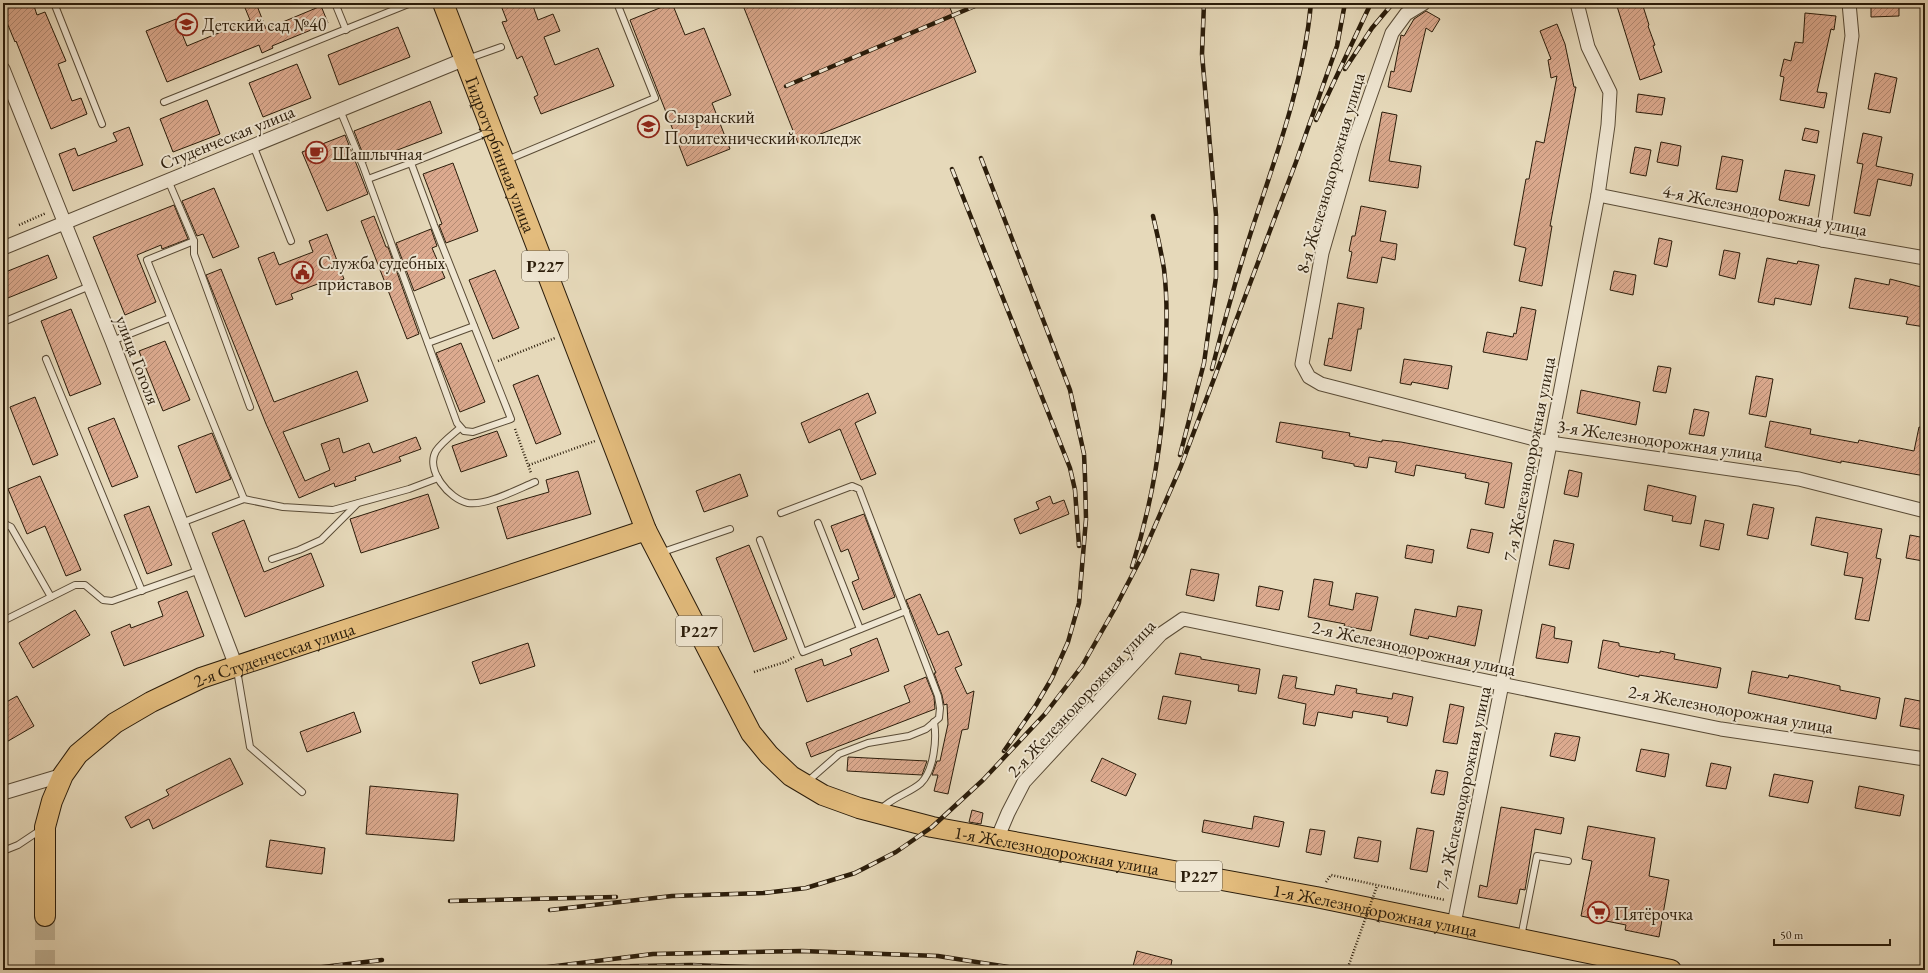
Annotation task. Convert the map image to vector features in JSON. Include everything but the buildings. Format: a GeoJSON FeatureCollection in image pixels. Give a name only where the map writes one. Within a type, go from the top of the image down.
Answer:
{"type":"FeatureCollection","features":[{"type":"Feature","properties":{"kind":"main road","name":"Гидротурбинная улица"},"geometry":{"type":"LineString","coordinates":[[443,3],[646,530]]}},
{"type":"Feature","properties":{"kind":"main road","name":"Р227"},"geometry":{"type":"LineString","coordinates":[[646,530],[659,554]]}},
{"type":"Feature","properties":{"kind":"main road","name":"2-я Студенческая улица"},"geometry":{"type":"LineString","coordinates":[[45,916],[45,827],[52,801],[63,775],[78,754],[114,724],[151,702],[201,678],[646,530]]}},
{"type":"Feature","properties":{"kind":"main road","name":"1-я Железнодорожная улица"},"geometry":{"type":"LineString","coordinates":[[659,554],[751,733],[769,755],[791,776],[823,795],[932,827],[1454,924],[1671,970]]}},
{"type":"Feature","properties":{"kind":"street","name":"8-я Железнодорожная улица"},"geometry":{"type":"LineString","coordinates":[[1321,384],[1308,377],[1302,364],[1322,253],[1354,142],[1392,33],[1406,14],[1424,3]]}},
{"type":"Feature","properties":{"kind":"street","name":"7-я Железнодорожная улица"},"geometry":{"type":"LineString","coordinates":[[1454,924],[1598,195],[1608,125],[1610,92],[1588,47],[1578,3]]}},
{"type":"Feature","properties":{"kind":"street"},"geometry":{"type":"LineString","coordinates":[[1822,240],[1852,36],[1849,3]]}},
{"type":"Feature","properties":{"kind":"street","name":"Студенческая улица"},"geometry":{"type":"LineString","coordinates":[[3,248],[465,59]]}},
{"type":"Feature","properties":{"kind":"street","name":"улица Гоголя"},"geometry":{"type":"LineString","coordinates":[[3,69],[112,341],[236,666]]}},
{"type":"Feature","properties":{"kind":"street","name":"4-я Железнодорожная улица"},"geometry":{"type":"LineString","coordinates":[[1598,195],[1822,240],[1925,258]]}},
{"type":"Feature","properties":{"kind":"street","name":"3-я Железнодорожная улица"},"geometry":{"type":"LineString","coordinates":[[1321,384],[1550,443],[1799,479],[1925,511]]}},
{"type":"Feature","properties":{"kind":"street","name":"2-я Железнодорожная улица"},"geometry":{"type":"LineString","coordinates":[[997,839],[1024,782],[1162,634],[1183,619],[1721,729],[1925,760]]}},
{"type":"Feature","properties":{"kind":"street"},"geometry":{"type":"LineString","coordinates":[[3,793],[63,775]]}},
{"type":"Feature","properties":{"kind":"lane"},"geometry":{"type":"LineString","coordinates":[[54,3],[102,124]]}},
{"type":"Feature","properties":{"kind":"lane"},"geometry":{"type":"LineString","coordinates":[[335,3],[346,30]]}},
{"type":"Feature","properties":{"kind":"lane"},"geometry":{"type":"LineString","coordinates":[[164,102],[411,3]]}},
{"type":"Feature","properties":{"kind":"lane"},"geometry":{"type":"LineString","coordinates":[[504,162],[655,98],[617,3]]}},
{"type":"Feature","properties":{"kind":"lane"},"geometry":{"type":"LineString","coordinates":[[465,59],[500,46]]}},
{"type":"Feature","properties":{"kind":"lane"},"geometry":{"type":"LineString","coordinates":[[340,110],[368,179],[457,423],[464,432],[473,432],[511,419],[411,163]]}},
{"type":"Feature","properties":{"kind":"lane"},"geometry":{"type":"LineString","coordinates":[[368,179],[493,131]]}},
{"type":"Feature","properties":{"kind":"lane"},"geometry":{"type":"LineString","coordinates":[[253,145],[291,241]]}},
{"type":"Feature","properties":{"kind":"lane"},"geometry":{"type":"LineString","coordinates":[[168,180],[194,241],[194,254],[250,407]]}},
{"type":"Feature","properties":{"kind":"lane"},"geometry":{"type":"LineString","coordinates":[[194,241],[147,260],[244,499]]}},
{"type":"Feature","properties":{"kind":"lane"},"geometry":{"type":"LineString","coordinates":[[3,322],[90,286]]}},
{"type":"Feature","properties":{"kind":"lane"},"geometry":{"type":"LineString","coordinates":[[112,341],[170,318]]}},
{"type":"Feature","properties":{"kind":"lane"},"geometry":{"type":"LineString","coordinates":[[428,343],[474,326]]}},
{"type":"Feature","properties":{"kind":"lane"},"geometry":{"type":"LineString","coordinates":[[46,359],[142,591]]}},
{"type":"Feature","properties":{"kind":"lane"},"geometry":{"type":"LineString","coordinates":[[460,428],[444,442],[435,453],[434,469],[438,478],[451,494],[468,503],[485,502],[535,482]]}},
{"type":"Feature","properties":{"kind":"lane"},"geometry":{"type":"LineString","coordinates":[[182,523],[244,499],[283,507],[333,510],[409,489],[438,478]]}},
{"type":"Feature","properties":{"kind":"lane"},"geometry":{"type":"LineString","coordinates":[[780,513],[852,486],[859,489],[938,696],[940,708],[939,718],[926,729],[909,736],[868,744],[839,754],[805,784]]}},
{"type":"Feature","properties":{"kind":"lane"},"geometry":{"type":"LineString","coordinates":[[272,559],[299,550],[321,540],[358,503]]}},
{"type":"Feature","properties":{"kind":"lane"},"geometry":{"type":"LineString","coordinates":[[3,523],[11,527],[23,544],[51,597]]}},
{"type":"Feature","properties":{"kind":"lane"},"geometry":{"type":"LineString","coordinates":[[818,523],[860,629]]}},
{"type":"Feature","properties":{"kind":"lane"},"geometry":{"type":"LineString","coordinates":[[659,554],[730,529]]}},
{"type":"Feature","properties":{"kind":"lane"},"geometry":{"type":"LineString","coordinates":[[760,540],[803,652],[906,611]]}},
{"type":"Feature","properties":{"kind":"lane"},"geometry":{"type":"LineString","coordinates":[[3,621],[75,585],[85,585],[103,600],[112,601],[200,570]]}},
{"type":"Feature","properties":{"kind":"lane"},"geometry":{"type":"LineString","coordinates":[[236,666],[250,747],[302,792]]}},
{"type":"Feature","properties":{"kind":"lane"},"geometry":{"type":"LineString","coordinates":[[877,812],[886,804],[921,784],[928,773],[936,745],[937,735],[934,722]]}},
{"type":"Feature","properties":{"kind":"lane"},"geometry":{"type":"LineString","coordinates":[[3,851],[18,845],[45,827]]}},
{"type":"Feature","properties":{"kind":"lane"},"geometry":{"type":"LineString","coordinates":[[1520,939],[1537,856],[1568,861]]}},
{"type":"Feature","properties":{"kind":"path"},"geometry":{"type":"LineString","coordinates":[[17,225],[59,207]]}},
{"type":"Feature","properties":{"kind":"path"},"geometry":{"type":"LineString","coordinates":[[490,365],[555,338]]}},
{"type":"Feature","properties":{"kind":"path"},"geometry":{"type":"LineString","coordinates":[[511,419],[535,482]]}},
{"type":"Feature","properties":{"kind":"path"},"geometry":{"type":"LineString","coordinates":[[529,465],[595,441]]}},
{"type":"Feature","properties":{"kind":"path"},"geometry":{"type":"LineString","coordinates":[[754,672],[785,662],[803,652]]}},
{"type":"Feature","properties":{"kind":"path"},"geometry":{"type":"LineString","coordinates":[[1330,875],[1434,898]]}},
{"type":"Feature","properties":{"kind":"path"},"geometry":{"type":"LineString","coordinates":[[1347,970],[1377,886]]}},
{"type":"Feature","properties":{"kind":"tunnel"},"geometry":{"type":"LineString","coordinates":[[45,916],[45,970]]}},
{"type":"Feature","properties":{"kind":"railway"},"geometry":{"type":"LineString","coordinates":[[786,86],[982,3]]}},
{"type":"Feature","properties":{"kind":"railway"},"geometry":{"type":"LineString","coordinates":[[1180,455],[1204,363],[1216,277],[1216,215],[1202,54],[1204,3]]}},
{"type":"Feature","properties":{"kind":"railway"},"geometry":{"type":"LineString","coordinates":[[1212,369],[1241,264],[1296,90],[1311,3]]}},
{"type":"Feature","properties":{"kind":"railway"},"geometry":{"type":"LineString","coordinates":[[550,910],[672,896],[764,893],[806,888],[855,873],[896,852],[932,827],[983,780],[1045,714],[1082,666],[1114,610],[1141,558],[1181,466],[1296,162],[1337,46],[1345,3]]}},
{"type":"Feature","properties":{"kind":"railway"},"geometry":{"type":"LineString","coordinates":[[1316,120],[1371,3]]}},
{"type":"Feature","properties":{"kind":"railway"},"geometry":{"type":"LineString","coordinates":[[1345,69],[1372,28],[1393,3]]}},
{"type":"Feature","properties":{"kind":"railway"},"geometry":{"type":"LineString","coordinates":[[981,158],[1070,390],[1084,454],[1085,477],[1086,519],[1079,603],[1068,642],[1052,678],[1036,705],[1004,751]]}},
{"type":"Feature","properties":{"kind":"railway"},"geometry":{"type":"LineString","coordinates":[[952,169],[1070,468],[1075,490],[1079,546]]}},
{"type":"Feature","properties":{"kind":"railway"},"geometry":{"type":"LineString","coordinates":[[1132,567],[1153,484],[1158,456],[1164,399],[1167,324],[1166,288],[1163,262],[1153,216]]}},
{"type":"Feature","properties":{"kind":"railway"},"geometry":{"type":"LineString","coordinates":[[450,901],[616,897]]}},
{"type":"Feature","properties":{"kind":"railway"},"geometry":{"type":"LineString","coordinates":[[532,969],[653,954],[802,951],[938,956],[1027,970]]}},
{"type":"Feature","properties":{"kind":"railway"},"geometry":{"type":"LineString","coordinates":[[298,970],[382,960]]}},
{"type":"Feature","properties":{"kind":"railway"},"geometry":{"type":"LineString","coordinates":[[585,967],[691,965],[818,970]]}},
{"type":"Feature","properties":{"kind":"railway"},"geometry":{"type":"LineString","coordinates":[[497,970],[537,969]]}},
{"type":"Feature","properties":{"kind":"place","name":"Детский сад №40"},"geometry":{"type":"Point","coordinates":[186,24]}},
{"type":"Feature","properties":{"kind":"place","name":"Сызранский Политехнический колледж"},"geometry":{"type":"Point","coordinates":[648,126]}},
{"type":"Feature","properties":{"kind":"place","name":"Шашлычная"},"geometry":{"type":"Point","coordinates":[316,153]}},
{"type":"Feature","properties":{"kind":"place","name":"Служба судебных приставов"},"geometry":{"type":"Point","coordinates":[302,272]}},
{"type":"Feature","properties":{"kind":"place","name":"Пятёрочка"},"geometry":{"type":"Point","coordinates":[1598,913]}}]}
